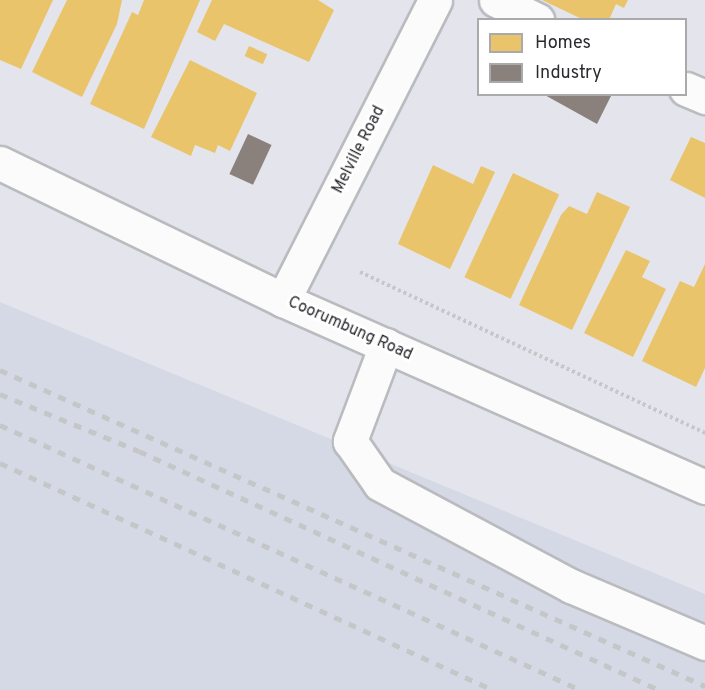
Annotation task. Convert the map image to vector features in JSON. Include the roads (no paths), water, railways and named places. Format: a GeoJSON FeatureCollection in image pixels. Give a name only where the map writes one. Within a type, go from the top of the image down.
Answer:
{"type":"FeatureCollection","features":[{"type":"Feature","properties":{"kind":"street","name":"Melville Road"},"geometry":{"type":"LineString","coordinates":[[283,300],[435,0]]}},
{"type":"Feature","properties":{"kind":"street"},"geometry":{"type":"LineString","coordinates":[[496,0],[533,18]]}},
{"type":"Feature","properties":{"kind":"street"},"geometry":{"type":"LineString","coordinates":[[687,89],[705,98]]}},
{"type":"Feature","properties":{"kind":"street","name":"Coorumbung Road"},"geometry":{"type":"LineString","coordinates":[[0,163],[283,300],[705,487]]}},
{"type":"Feature","properties":{"kind":"street"},"geometry":{"type":"LineString","coordinates":[[386,345],[350,441],[380,484],[571,586],[705,643]]}},
{"type":"Feature","properties":{"kind":"railway"},"geometry":{"type":"LineString","coordinates":[[0,370],[705,686]]}},
{"type":"Feature","properties":{"kind":"railway"},"geometry":{"type":"LineString","coordinates":[[0,394],[139,451],[659,690]]}},
{"type":"Feature","properties":{"kind":"railway"},"geometry":{"type":"LineString","coordinates":[[0,425],[581,690]]}},
{"type":"Feature","properties":{"kind":"railway"},"geometry":{"type":"LineString","coordinates":[[0,463],[493,690]]}}]}
